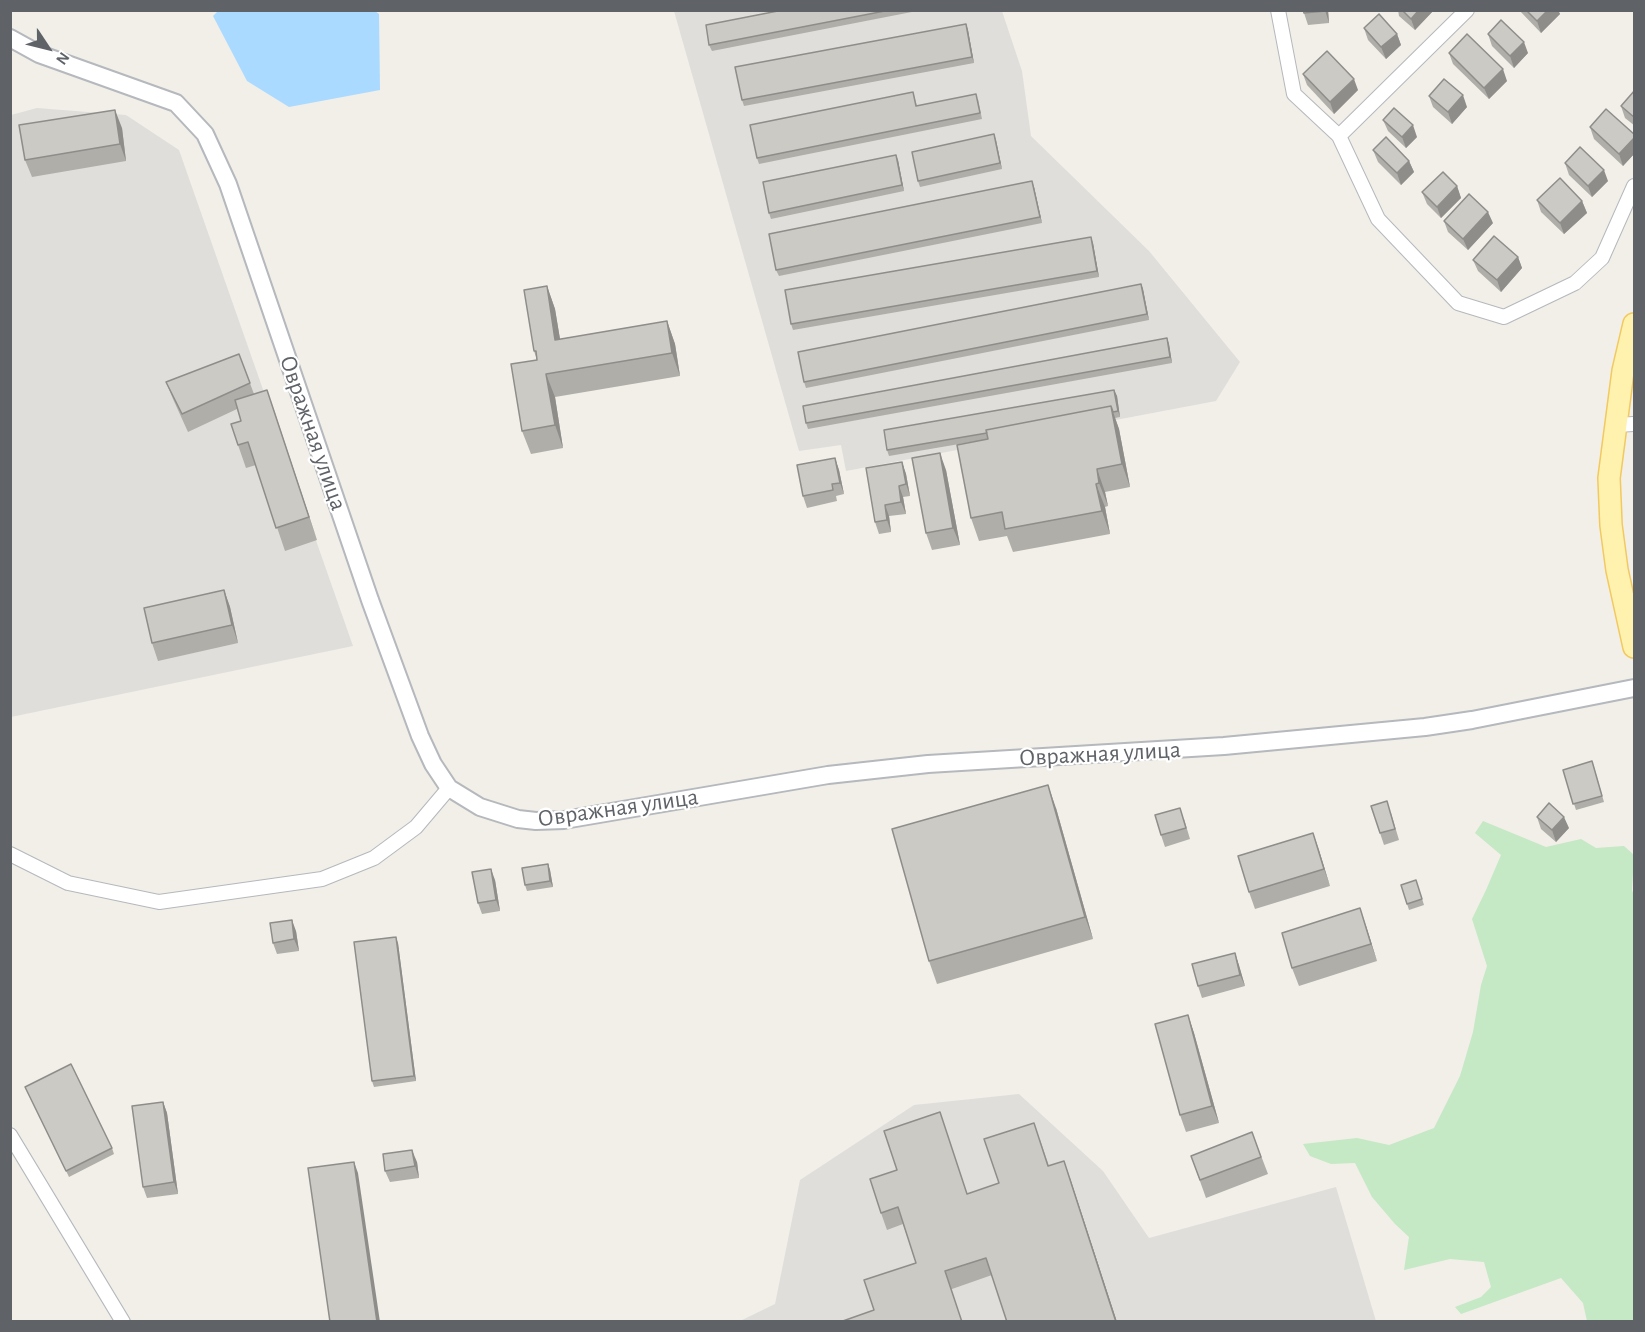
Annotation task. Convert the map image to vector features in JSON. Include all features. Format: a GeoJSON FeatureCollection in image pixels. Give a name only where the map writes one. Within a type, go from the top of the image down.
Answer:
{"type":"FeatureCollection","features":[{"type":"Feature","properties":{"kind":"main road"},"geometry":{"type":"LineString","coordinates":[[1635,324],[1623,371],[1625,424],[1609,478],[1611,525],[1617,570],[1635,646]]}},
{"type":"Feature","properties":{"kind":"street"},"geometry":{"type":"LineString","coordinates":[[1278,10],[1294,94],[1339,136],[1378,219],[1458,303],[1504,317],[1575,283],[1602,258],[1635,186]]}},
{"type":"Feature","properties":{"kind":"street"},"geometry":{"type":"LineString","coordinates":[[1339,136],[1467,10]]}},
{"type":"Feature","properties":{"kind":"street","name":"Овражная улица"},"geometry":{"type":"LineString","coordinates":[[10,38],[39,54],[176,103],[205,134],[228,184],[370,600],[420,736],[433,764],[449,788],[480,807],[518,819],[564,820],[828,775],[928,764],[1224,746],[1425,727],[1635,688]]}},
{"type":"Feature","properties":{"kind":"street"},"geometry":{"type":"LineString","coordinates":[[10,854],[68,883],[159,902],[322,879],[374,858],[416,827],[449,788]]}},
{"type":"Feature","properties":{"kind":"street"},"geometry":{"type":"LineString","coordinates":[[10,1135],[123,1322]]}},
{"type":"Feature","properties":{"kind":"shaded area"},"geometry":{"type":"Polygon","coordinates":[[[674,11],[1002,11],[1022,71],[1031,136],[1149,251],[1240,362],[1216,401],[846,471],[841,445],[799,451],[674,11]]]}},
{"type":"Feature","properties":{"kind":"shaded area"},"geometry":{"type":"Polygon","coordinates":[[[37,108],[126,115],[179,150],[353,646],[11,717],[11,115],[37,108]]]}},
{"type":"Feature","properties":{"kind":"shaded area"},"geometry":{"type":"Polygon","coordinates":[[[1019,1094],[1103,1171],[1149,1238],[1336,1187],[1376,1321],[738,1322],[775,1304],[800,1180],[914,1105],[1019,1094]]]}},
{"type":"Feature","properties":{"kind":"green space"},"geometry":{"type":"Polygon","coordinates":[[[1483,821],[1546,847],[1581,839],[1596,848],[1624,846],[1634,855],[1632,890],[1634,896],[1634,1321],[1587,1321],[1583,1303],[1561,1278],[1461,1314],[1455,1307],[1481,1297],[1491,1287],[1484,1262],[1450,1259],[1404,1270],[1409,1237],[1372,1197],[1355,1163],[1331,1164],[1310,1156],[1303,1144],[1357,1138],[1389,1145],[1434,1128],[1460,1076],[1473,1032],[1481,985],[1487,966],[1472,919],[1501,855],[1475,833],[1483,821]]]}},
{"type":"Feature","properties":{"kind":"water"},"geometry":{"type":"Polygon","coordinates":[[[218,11],[375,11],[379,14],[380,90],[289,107],[247,81],[213,16],[218,11]]]}},
{"type":"Feature","properties":{"kind":"building"},"geometry":{"type":"Polygon","coordinates":[[[783,10],[890,10],[709,45],[706,25],[783,10]]]}},
{"type":"Feature","properties":{"kind":"building"},"geometry":{"type":"Polygon","coordinates":[[[1303,10],[1325,10],[1325,11],[1304,13],[1303,10]]]}},
{"type":"Feature","properties":{"kind":"building"},"geometry":{"type":"Polygon","coordinates":[[[1402,10],[1419,10],[1411,19],[1402,10]]]}},
{"type":"Feature","properties":{"kind":"building"},"geometry":{"type":"Polygon","coordinates":[[[1526,10],[1548,10],[1537,21],[1526,10]]]}},
{"type":"Feature","properties":{"kind":"building"},"geometry":{"type":"Polygon","coordinates":[[[1379,14],[1397,34],[1381,47],[1364,28],[1379,14]]]}},
{"type":"Feature","properties":{"kind":"building"},"geometry":{"type":"Polygon","coordinates":[[[1501,20],[1524,42],[1510,56],[1488,34],[1501,20]]]}},
{"type":"Feature","properties":{"kind":"building"},"geometry":{"type":"Polygon","coordinates":[[[966,24],[972,57],[742,100],[735,67],[966,24]]]}},
{"type":"Feature","properties":{"kind":"building"},"geometry":{"type":"Polygon","coordinates":[[[1467,34],[1503,69],[1484,88],[1449,53],[1467,34]]]}},
{"type":"Feature","properties":{"kind":"building"},"geometry":{"type":"Polygon","coordinates":[[[1327,51],[1354,79],[1330,102],[1303,74],[1327,51]]]}},
{"type":"Feature","properties":{"kind":"building"},"geometry":{"type":"Polygon","coordinates":[[[1444,79],[1463,95],[1448,112],[1429,96],[1444,79]]]}},
{"type":"Feature","properties":{"kind":"building"},"geometry":{"type":"Polygon","coordinates":[[[1635,90],[1635,118],[1621,106],[1635,90]]]}},
{"type":"Feature","properties":{"kind":"building"},"geometry":{"type":"Polygon","coordinates":[[[913,92],[916,106],[976,94],[980,113],[757,158],[750,125],[913,92]]]}},
{"type":"Feature","properties":{"kind":"building"},"geometry":{"type":"Polygon","coordinates":[[[1394,108],[1413,125],[1402,137],[1383,120],[1394,108]]]}},
{"type":"Feature","properties":{"kind":"building"},"geometry":{"type":"Polygon","coordinates":[[[1606,109],[1635,135],[1619,154],[1590,127],[1606,109]]]}},
{"type":"Feature","properties":{"kind":"building"},"geometry":{"type":"Polygon","coordinates":[[[115,110],[120,144],[25,160],[19,125],[115,110]]]}},
{"type":"Feature","properties":{"kind":"building"},"geometry":{"type":"Polygon","coordinates":[[[994,134],[1000,163],[918,181],[912,152],[994,134]]]}},
{"type":"Feature","properties":{"kind":"building"},"geometry":{"type":"Polygon","coordinates":[[[1386,137],[1409,161],[1397,173],[1373,150],[1386,137]]]}},
{"type":"Feature","properties":{"kind":"building"},"geometry":{"type":"Polygon","coordinates":[[[1580,147],[1604,170],[1588,186],[1565,163],[1580,147]]]}},
{"type":"Feature","properties":{"kind":"building"},"geometry":{"type":"Polygon","coordinates":[[[896,155],[902,185],[769,213],[763,182],[896,155]]]}},
{"type":"Feature","properties":{"kind":"building"},"geometry":{"type":"Polygon","coordinates":[[[1443,172],[1457,186],[1437,207],[1422,192],[1443,172]]]}},
{"type":"Feature","properties":{"kind":"building"},"geometry":{"type":"Polygon","coordinates":[[[1560,178],[1582,201],[1560,223],[1537,200],[1560,178]]]}},
{"type":"Feature","properties":{"kind":"building"},"geometry":{"type":"Polygon","coordinates":[[[1032,181],[1040,217],[776,270],[769,234],[1032,181]]]}},
{"type":"Feature","properties":{"kind":"building"},"geometry":{"type":"Polygon","coordinates":[[[1469,194],[1488,212],[1463,239],[1444,221],[1469,194]]]}},
{"type":"Feature","properties":{"kind":"building"},"geometry":{"type":"Polygon","coordinates":[[[1494,236],[1518,257],[1497,280],[1473,260],[1494,236]]]}},
{"type":"Feature","properties":{"kind":"building"},"geometry":{"type":"Polygon","coordinates":[[[1091,237],[1097,271],[791,324],[785,290],[1091,237]]]}},
{"type":"Feature","properties":{"kind":"building"},"geometry":{"type":"Polygon","coordinates":[[[1141,284],[1147,314],[804,382],[798,352],[1141,284]]]}},
{"type":"Feature","properties":{"kind":"building"},"geometry":{"type":"Polygon","coordinates":[[[547,286],[555,340],[667,321],[672,353],[546,374],[555,425],[522,431],[511,364],[537,360],[524,290],[547,286]]]}},
{"type":"Feature","properties":{"kind":"building"},"geometry":{"type":"Polygon","coordinates":[[[1167,338],[1170,357],[806,423],[803,406],[1167,338]]]}},
{"type":"Feature","properties":{"kind":"building"},"geometry":{"type":"Polygon","coordinates":[[[239,354],[250,383],[182,414],[166,382],[239,354]]]}},
{"type":"Feature","properties":{"kind":"building"},"geometry":{"type":"Polygon","coordinates":[[[267,390],[309,517],[276,528],[248,442],[238,445],[231,424],[241,421],[235,400],[267,390]]]}},
{"type":"Feature","properties":{"kind":"building"},"geometry":{"type":"Polygon","coordinates":[[[1114,390],[1118,411],[1113,412],[1111,406],[986,430],[987,433],[887,450],[884,430],[1114,390]]]}},
{"type":"Feature","properties":{"kind":"building"},"geometry":{"type":"Polygon","coordinates":[[[1111,406],[1122,464],[1097,469],[1099,483],[1096,484],[1102,511],[1005,529],[1002,512],[971,518],[957,445],[988,439],[986,430],[1111,406]]]}},
{"type":"Feature","properties":{"kind":"building"},"geometry":{"type":"Polygon","coordinates":[[[940,453],[953,528],[926,533],[912,458],[940,453]]]}},
{"type":"Feature","properties":{"kind":"building"},"geometry":{"type":"Polygon","coordinates":[[[835,458],[840,483],[832,484],[833,490],[803,496],[797,465],[835,458]]]}},
{"type":"Feature","properties":{"kind":"building"},"geometry":{"type":"Polygon","coordinates":[[[902,462],[906,484],[899,486],[901,502],[885,505],[887,520],[875,522],[866,468],[902,462]]]}},
{"type":"Feature","properties":{"kind":"building"},"geometry":{"type":"Polygon","coordinates":[[[224,590],[232,625],[152,643],[144,608],[224,590]]]}},
{"type":"Feature","properties":{"kind":"building"},"geometry":{"type":"Polygon","coordinates":[[[1592,761],[1602,796],[1573,804],[1563,770],[1592,761]]]}},
{"type":"Feature","properties":{"kind":"building"},"geometry":{"type":"Polygon","coordinates":[[[1048,785],[1085,917],[929,961],[892,829],[1048,785]]]}},
{"type":"Feature","properties":{"kind":"building"},"geometry":{"type":"Polygon","coordinates":[[[1387,801],[1395,829],[1380,833],[1371,806],[1387,801]]]}},
{"type":"Feature","properties":{"kind":"building"},"geometry":{"type":"Polygon","coordinates":[[[1549,803],[1564,817],[1552,830],[1537,817],[1549,803]]]}},
{"type":"Feature","properties":{"kind":"building"},"geometry":{"type":"Polygon","coordinates":[[[1180,808],[1186,828],[1161,835],[1155,815],[1180,808]]]}},
{"type":"Feature","properties":{"kind":"building"},"geometry":{"type":"Polygon","coordinates":[[[1313,833],[1324,869],[1249,892],[1238,856],[1313,833]]]}},
{"type":"Feature","properties":{"kind":"building"},"geometry":{"type":"Polygon","coordinates":[[[548,864],[550,881],[525,885],[522,868],[548,864]]]}},
{"type":"Feature","properties":{"kind":"building"},"geometry":{"type":"Polygon","coordinates":[[[491,869],[496,900],[478,903],[472,872],[491,869]]]}},
{"type":"Feature","properties":{"kind":"building"},"geometry":{"type":"Polygon","coordinates":[[[1416,880],[1422,899],[1407,904],[1401,885],[1416,880]]]}},
{"type":"Feature","properties":{"kind":"building"},"geometry":{"type":"Polygon","coordinates":[[[1360,908],[1371,944],[1292,968],[1282,933],[1360,908]]]}},
{"type":"Feature","properties":{"kind":"building"},"geometry":{"type":"Polygon","coordinates":[[[292,920],[294,939],[273,943],[270,923],[292,920]]]}},
{"type":"Feature","properties":{"kind":"building"},"geometry":{"type":"Polygon","coordinates":[[[396,937],[414,1076],[372,1081],[354,942],[396,937]]]}},
{"type":"Feature","properties":{"kind":"building"},"geometry":{"type":"Polygon","coordinates":[[[1235,953],[1240,975],[1198,986],[1192,964],[1235,953]]]}},
{"type":"Feature","properties":{"kind":"building"},"geometry":{"type":"Polygon","coordinates":[[[1188,1015],[1212,1106],[1180,1115],[1155,1024],[1188,1015]]]}},
{"type":"Feature","properties":{"kind":"building"},"geometry":{"type":"Polygon","coordinates":[[[71,1064],[112,1148],[66,1171],[25,1087],[71,1064]]]}},
{"type":"Feature","properties":{"kind":"building"},"geometry":{"type":"Polygon","coordinates":[[[163,1102],[174,1182],[143,1187],[132,1106],[163,1102]]]}},
{"type":"Feature","properties":{"kind":"building"},"geometry":{"type":"Polygon","coordinates":[[[940,1112],[967,1194],[999,1183],[984,1139],[1034,1123],[1048,1166],[1064,1161],[1116,1322],[1007,1322],[986,1258],[945,1271],[962,1322],[840,1322],[874,1310],[864,1280],[916,1263],[898,1207],[881,1213],[870,1179],[897,1170],[884,1131],[940,1112]]]}},
{"type":"Feature","properties":{"kind":"building"},"geometry":{"type":"Polygon","coordinates":[[[1252,1132],[1261,1157],[1200,1180],[1191,1156],[1252,1132]]]}},
{"type":"Feature","properties":{"kind":"building"},"geometry":{"type":"Polygon","coordinates":[[[412,1150],[415,1166],[385,1171],[383,1154],[412,1150]]]}},
{"type":"Feature","properties":{"kind":"building"},"geometry":{"type":"Polygon","coordinates":[[[354,1162],[377,1322],[330,1322],[308,1168],[354,1162]]]}}]}
